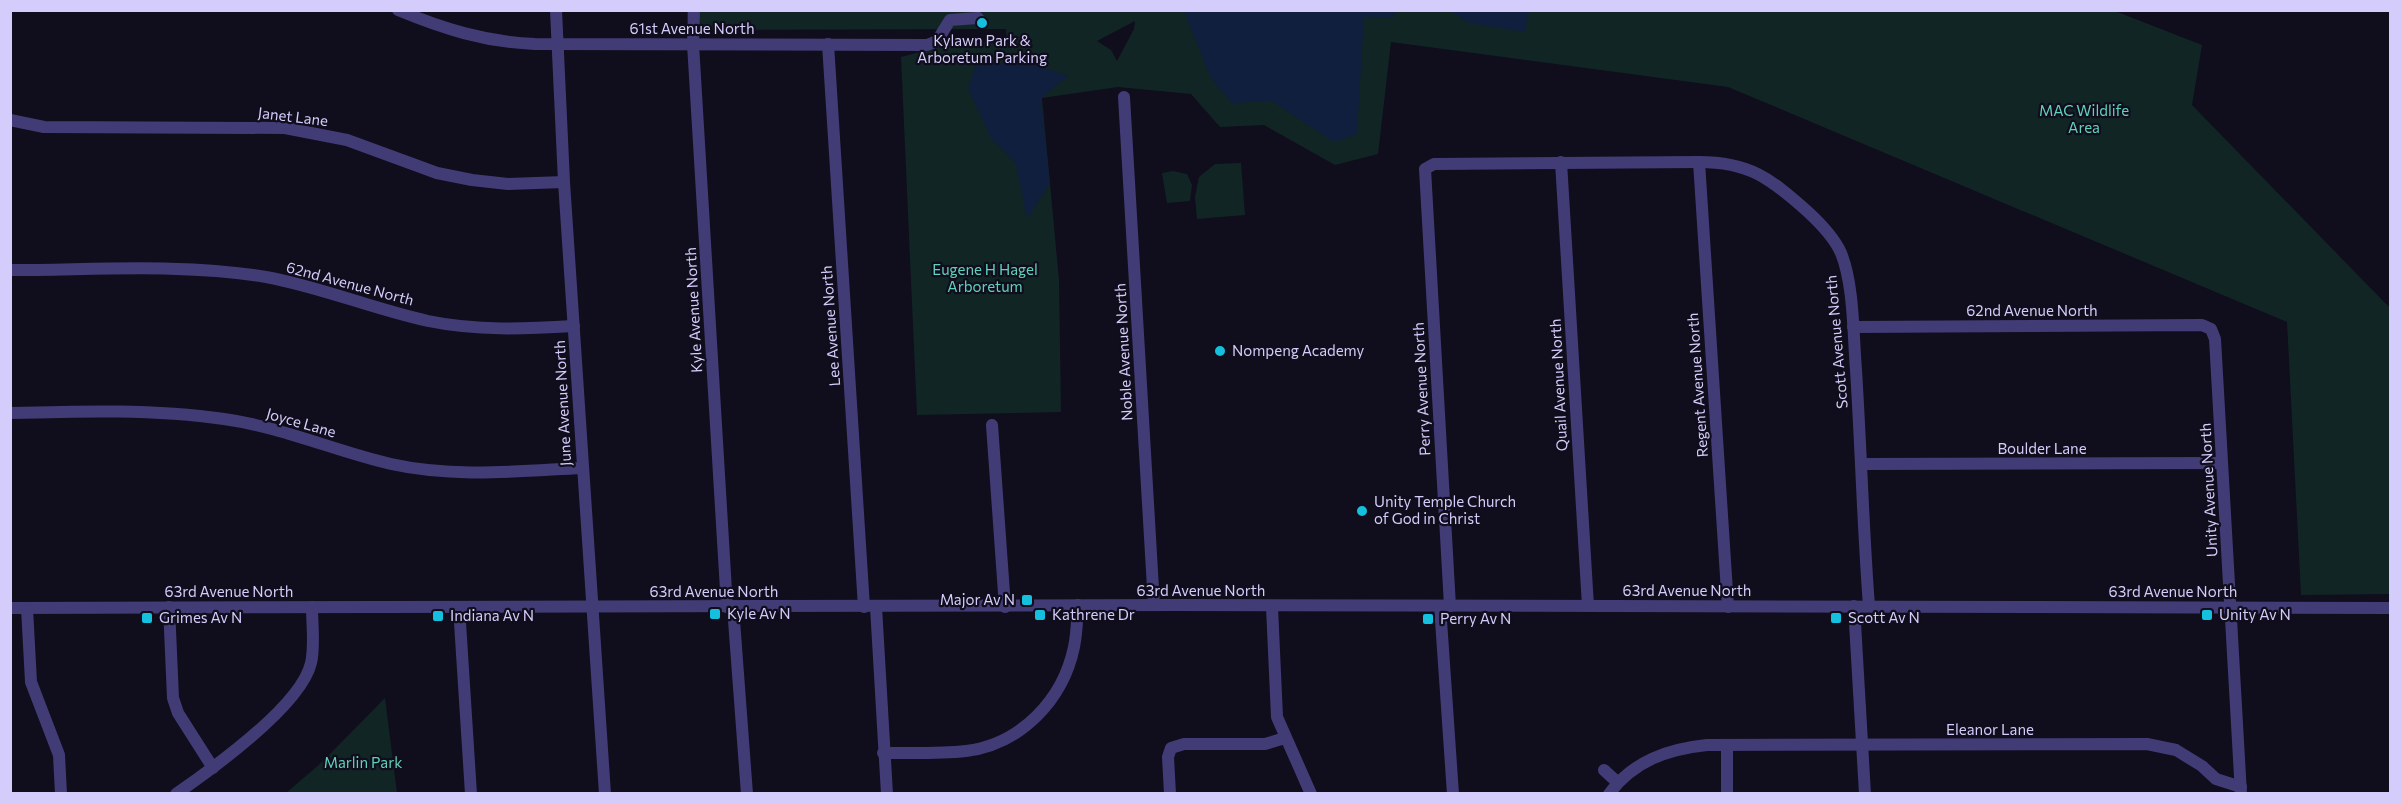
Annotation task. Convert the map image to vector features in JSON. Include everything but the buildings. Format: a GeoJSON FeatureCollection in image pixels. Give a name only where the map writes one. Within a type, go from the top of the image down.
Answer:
{"type":"FeatureCollection","features":[{"type":"Feature","properties":{"kind":"street","name":"61st Avenue North"},"geometry":{"type":"LineString","coordinates":[[398,10],[457,33],[482,39],[556,44],[927,45],[937,41],[950,20],[978,18]]}},
{"type":"Feature","properties":{"kind":"street","name":"June Avenue North"},"geometry":{"type":"LineString","coordinates":[[556,10],[564,182],[605,794]]}},
{"type":"Feature","properties":{"kind":"street","name":"Kyle Avenue North"},"geometry":{"type":"LineString","coordinates":[[694,10],[693,44],[730,607],[747,794]]}},
{"type":"Feature","properties":{"kind":"street","name":"Lee Avenue North"},"geometry":{"type":"LineString","coordinates":[[828,44],[886,794]]}},
{"type":"Feature","properties":{"kind":"street","name":"Noble Avenue North"},"geometry":{"type":"LineString","coordinates":[[1124,97],[1154,605]]}},
{"type":"Feature","properties":{"kind":"street","name":"Janet Lane"},"geometry":{"type":"LineString","coordinates":[[10,120],[44,127],[285,128],[347,140],[437,172],[472,180],[508,184],[564,182]]}},
{"type":"Feature","properties":{"kind":"street"},"geometry":{"type":"LineString","coordinates":[[1561,162],[1699,162]]}},
{"type":"Feature","properties":{"kind":"street","name":"Perry Avenue North"},"geometry":{"type":"LineString","coordinates":[[1453,794],[1425,169],[1434,164],[1561,162]]}},
{"type":"Feature","properties":{"kind":"street","name":"Quail Avenue North"},"geometry":{"type":"LineString","coordinates":[[1561,162],[1588,606]]}},
{"type":"Feature","properties":{"kind":"street","name":"Scott Avenue North"},"geometry":{"type":"LineString","coordinates":[[1699,162],[1729,163],[1762,174],[1778,184],[1815,218],[1840,250],[1845,264],[1853,327],[1869,606]]}},
{"type":"Feature","properties":{"kind":"street","name":"Regent Avenue North"},"geometry":{"type":"LineString","coordinates":[[1699,162],[1728,607]]}},
{"type":"Feature","properties":{"kind":"street","name":"62nd Avenue North"},"geometry":{"type":"LineString","coordinates":[[10,270],[221,272],[306,285],[396,313],[461,326],[494,329],[574,326]]}},
{"type":"Feature","properties":{"kind":"street","name":"62nd Avenue North"},"geometry":{"type":"LineString","coordinates":[[1853,327],[2202,325],[2211,329]]}},
{"type":"Feature","properties":{"kind":"street","name":"Unity Avenue North"},"geometry":{"type":"LineString","coordinates":[[2211,329],[2215,339],[2241,790]]}},
{"type":"Feature","properties":{"kind":"street","name":"Joyce Lane"},"geometry":{"type":"LineString","coordinates":[[10,413],[134,412],[226,419],[271,429],[392,464],[429,470],[485,472],[582,468]]}},
{"type":"Feature","properties":{"kind":"street"},"geometry":{"type":"LineString","coordinates":[[992,425],[1005,607]]}},
{"type":"Feature","properties":{"kind":"street","name":"Boulder Lane"},"geometry":{"type":"LineString","coordinates":[[1862,464],[2222,463]]}},
{"type":"Feature","properties":{"kind":"street"},"geometry":{"type":"LineString","coordinates":[[883,753],[967,751],[990,745],[1030,723],[1046,706],[1069,666],[1075,644],[1078,605]]}},
{"type":"Feature","properties":{"kind":"street","name":"63rd Avenue North"},"geometry":{"type":"LineString","coordinates":[[10,608],[1154,605],[2391,608]]}},
{"type":"Feature","properties":{"kind":"street"},"geometry":{"type":"LineString","coordinates":[[1854,606],[1865,794]]}},
{"type":"Feature","properties":{"kind":"street"},"geometry":{"type":"LineString","coordinates":[[169,607],[173,698],[183,721],[213,768]]}},
{"type":"Feature","properties":{"kind":"street"},"geometry":{"type":"LineString","coordinates":[[176,794],[213,768],[290,698],[303,681],[311,662],[312,607]]}},
{"type":"Feature","properties":{"kind":"street"},"geometry":{"type":"LineString","coordinates":[[459,607],[471,794]]}},
{"type":"Feature","properties":{"kind":"street"},"geometry":{"type":"LineString","coordinates":[[1272,607],[1274,700],[1277,717],[1311,794]]}},
{"type":"Feature","properties":{"kind":"street"},"geometry":{"type":"LineString","coordinates":[[27,608],[31,682],[59,755],[61,794]]}},
{"type":"Feature","properties":{"kind":"street"},"geometry":{"type":"LineString","coordinates":[[1170,794],[1168,757],[1171,748],[1184,744],[1264,744],[1285,738]]}},
{"type":"Feature","properties":{"kind":"street","name":"Eleanor Lane"},"geometry":{"type":"LineString","coordinates":[[1726,745],[2146,744],[2176,750],[2202,766],[2216,779],[2241,790]]}},
{"type":"Feature","properties":{"kind":"street"},"geometry":{"type":"LineString","coordinates":[[1609,794],[1617,782],[1632,769],[1668,751],[1688,747],[1726,745],[1727,794]]}},
{"type":"Feature","properties":{"kind":"street"},"geometry":{"type":"LineString","coordinates":[[1604,770],[1617,782]]}},
{"type":"Feature","properties":{"kind":"green space","name":"MAC Wildlife Area"},"geometry":{"type":"Polygon","coordinates":[[[687,11],[2115,11],[2202,45],[2192,105],[2390,308],[2390,594],[2301,595],[2287,322],[1728,87],[1391,42],[1378,154],[1335,165],[1264,125],[1220,127],[1191,94],[1118,87],[1042,98],[1059,280],[1061,412],[917,415],[901,57],[958,42],[1007,42],[1006,29],[709,30],[701,34],[688,28],[687,11]],[[1135,21],[1097,41],[1111,50],[1117,61],[1134,29],[1135,21]]]}},
{"type":"Feature","properties":{"kind":"green space"},"geometry":{"type":"Polygon","coordinates":[[[1241,163],[1245,215],[1197,219],[1195,197],[1199,177],[1215,164],[1241,163]]]}},
{"type":"Feature","properties":{"kind":"green space"},"geometry":{"type":"Polygon","coordinates":[[[1173,171],[1187,174],[1192,185],[1190,201],[1167,203],[1162,173],[1173,171]]]}},
{"type":"Feature","properties":{"kind":"green space","name":"Marlin Park"},"geometry":{"type":"Polygon","coordinates":[[[385,698],[397,793],[286,793],[321,763],[385,698]]]}},
{"type":"Feature","properties":{"kind":"water"},"geometry":{"type":"Polygon","coordinates":[[[1184,11],[1396,11],[1393,18],[1364,17],[1357,134],[1334,142],[1272,101],[1232,103],[1211,78],[1184,11]]]}},
{"type":"Feature","properties":{"kind":"water"},"geometry":{"type":"Polygon","coordinates":[[[1450,11],[1529,11],[1525,32],[1470,23],[1450,11]]]}},
{"type":"Feature","properties":{"kind":"water"},"geometry":{"type":"Polygon","coordinates":[[[1027,62],[1068,76],[1041,98],[1050,183],[1027,219],[1016,164],[991,138],[968,88],[976,64],[1027,62]]]}},
{"type":"Feature","properties":{"kind":"place","name":"Kylawn Park & Arboretum Parking"},"geometry":{"type":"Point","coordinates":[982,23]}},
{"type":"Feature","properties":{"kind":"place","name":"Nompeng Academy"},"geometry":{"type":"Point","coordinates":[1220,351]}},
{"type":"Feature","properties":{"kind":"place","name":"Unity Temple Church of God in Christ"},"geometry":{"type":"Point","coordinates":[1362,511]}},
{"type":"Feature","properties":{"kind":"place","name":"Major Av N"},"geometry":{"type":"Point","coordinates":[1027,600]}},
{"type":"Feature","properties":{"kind":"place","name":"Kyle Av N"},"geometry":{"type":"Point","coordinates":[715,614]}},
{"type":"Feature","properties":{"kind":"place","name":"Kathrene Dr"},"geometry":{"type":"Point","coordinates":[1040,615]}},
{"type":"Feature","properties":{"kind":"place","name":"Unity Av N"},"geometry":{"type":"Point","coordinates":[2207,615]}},
{"type":"Feature","properties":{"kind":"place","name":"Indiana Av N"},"geometry":{"type":"Point","coordinates":[438,616]}},
{"type":"Feature","properties":{"kind":"place","name":"Grimes Av N"},"geometry":{"type":"Point","coordinates":[147,618]}},
{"type":"Feature","properties":{"kind":"place","name":"Scott Av N"},"geometry":{"type":"Point","coordinates":[1836,618]}},
{"type":"Feature","properties":{"kind":"place","name":"Perry Av N"},"geometry":{"type":"Point","coordinates":[1428,619]}},
{"type":"Feature","properties":{"kind":"park label","name":"Eugene H Hagel Arboretum"},"geometry":{"type":"Point","coordinates":[985,278]}}]}
